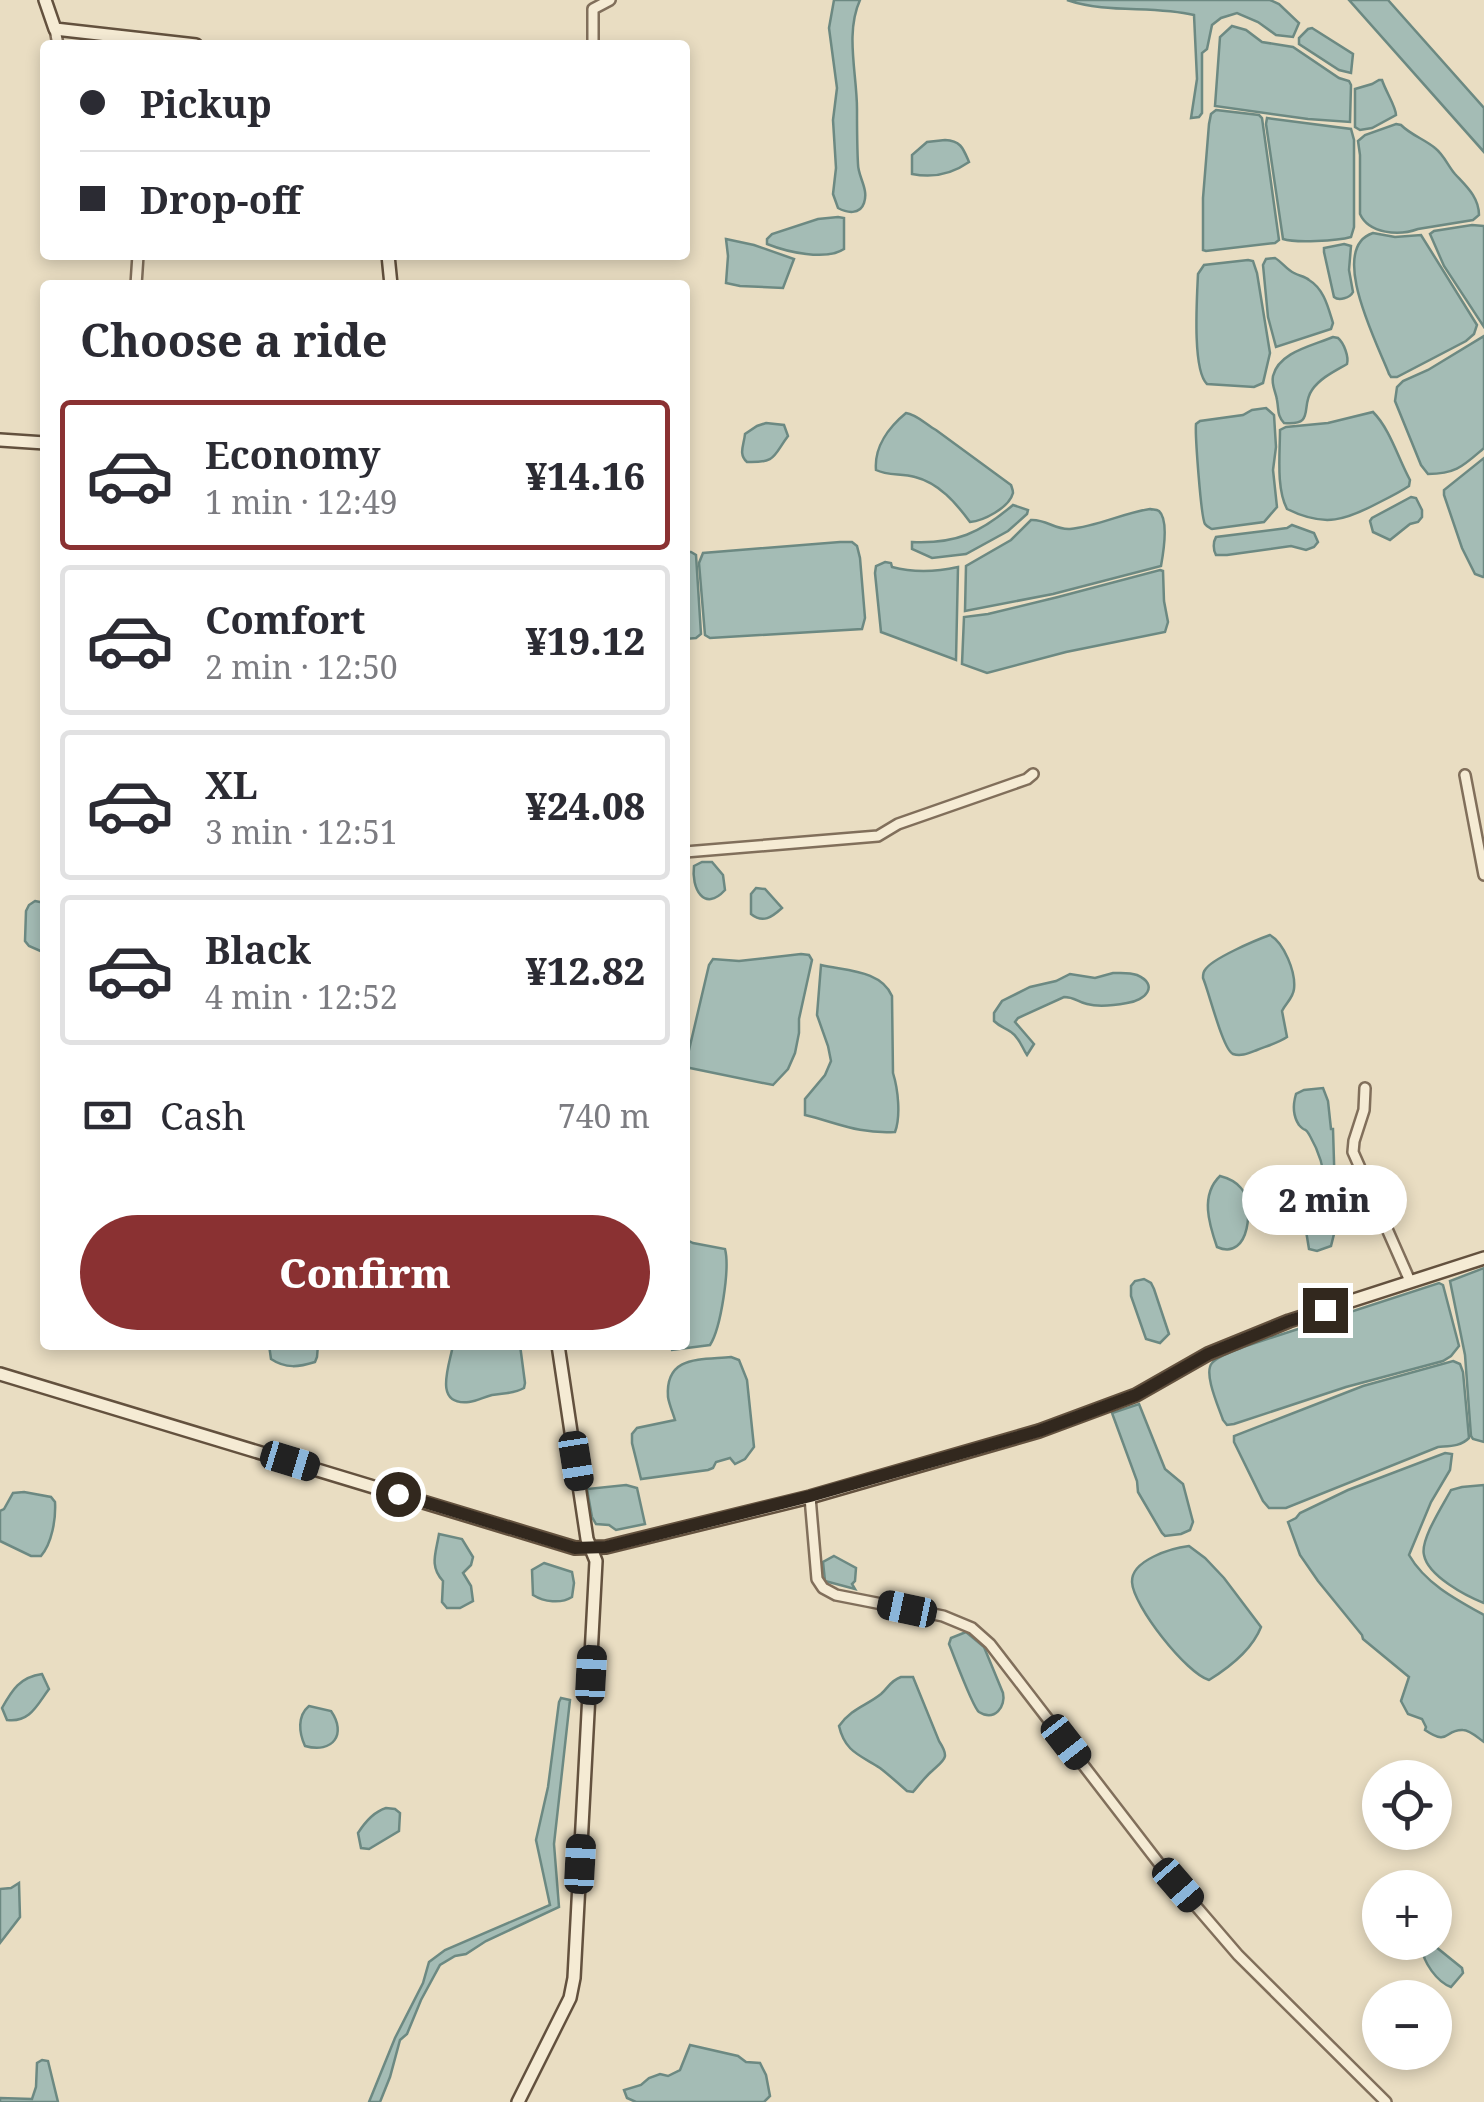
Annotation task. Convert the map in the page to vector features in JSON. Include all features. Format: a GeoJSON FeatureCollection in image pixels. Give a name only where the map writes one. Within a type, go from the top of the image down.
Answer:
{"type":"FeatureCollection","features":[{"type":"Feature","properties":{"kind":"street"},"geometry":{"type":"LineString","coordinates":[[45,0],[57,40]]}},
{"type":"Feature","properties":{"kind":"street"},"geometry":{"type":"LineString","coordinates":[[593,40],[593,8],[610,0]]}},
{"type":"Feature","properties":{"kind":"street"},"geometry":{"type":"LineString","coordinates":[[55,29],[152,40]]}},
{"type":"Feature","properties":{"kind":"street"},"geometry":{"type":"LineString","coordinates":[[0,440],[40,442]]}},
{"type":"Feature","properties":{"kind":"street"},"geometry":{"type":"LineString","coordinates":[[690,852],[878,836],[898,824],[1034,774]]}},
{"type":"Feature","properties":{"kind":"street"},"geometry":{"type":"LineString","coordinates":[[1465,776],[1484,874]]}},
{"type":"Feature","properties":{"kind":"street"},"geometry":{"type":"LineString","coordinates":[[1365,1088],[1364,1110],[1353,1152],[1410,1281]]}},
{"type":"Feature","properties":{"kind":"street"},"geometry":{"type":"LineString","coordinates":[[0,1374],[575,1548],[606,1547],[810,1496],[1039,1431],[1136,1395],[1208,1354],[1261,1332],[1484,1258]]}},
{"type":"Feature","properties":{"kind":"street"},"geometry":{"type":"LineString","coordinates":[[518,2102],[570,1998],[574,1978],[596,1561],[588,1539],[559,1350]]}},
{"type":"Feature","properties":{"kind":"street"},"geometry":{"type":"LineString","coordinates":[[810,1496],[817,1579],[823,1588],[943,1616],[972,1628],[990,1644],[1158,1862],[1238,1955],[1386,2102]]}},
{"type":"Feature","properties":{"kind":"water"},"geometry":{"type":"Polygon","coordinates":[[[834,0],[860,0],[852,40],[858,164],[865,198],[860,210],[853,212],[838,208],[833,194],[837,88],[829,28],[834,0]]]}},
{"type":"Feature","properties":{"kind":"water"},"geometry":{"type":"Polygon","coordinates":[[[1067,0],[1270,0],[1299,23],[1293,37],[1276,35],[1237,13],[1212,25],[1207,49],[1202,53],[1202,113],[1191,118],[1197,79],[1194,15],[1098,7],[1067,0]]]}},
{"type":"Feature","properties":{"kind":"water"},"geometry":{"type":"Polygon","coordinates":[[[1349,0],[1388,0],[1484,108],[1484,152],[1349,0]]]}},
{"type":"Feature","properties":{"kind":"water"},"geometry":{"type":"Polygon","coordinates":[[[1232,26],[1246,30],[1262,42],[1293,47],[1349,81],[1350,122],[1215,106],[1220,37],[1232,26]]]}},
{"type":"Feature","properties":{"kind":"water"},"geometry":{"type":"Polygon","coordinates":[[[1312,28],[1353,54],[1351,73],[1339,70],[1299,44],[1299,38],[1312,28]]]}},
{"type":"Feature","properties":{"kind":"water"},"geometry":{"type":"Polygon","coordinates":[[[1379,80],[1396,115],[1360,130],[1355,127],[1355,89],[1379,80]]]}},
{"type":"Feature","properties":{"kind":"water"},"geometry":{"type":"Polygon","coordinates":[[[1216,110],[1262,118],[1279,240],[1275,243],[1203,250],[1209,124],[1216,110]]]}},
{"type":"Feature","properties":{"kind":"water"},"geometry":{"type":"Polygon","coordinates":[[[1267,118],[1351,129],[1351,237],[1283,239],[1267,118]]]}},
{"type":"Feature","properties":{"kind":"water"},"geometry":{"type":"Polygon","coordinates":[[[1396,124],[1438,151],[1471,192],[1479,215],[1473,220],[1402,232],[1385,232],[1364,221],[1360,214],[1358,141],[1396,124]]]}},
{"type":"Feature","properties":{"kind":"water"},"geometry":{"type":"Polygon","coordinates":[[[945,140],[961,146],[969,162],[942,174],[912,174],[912,155],[927,142],[945,140]]]}},
{"type":"Feature","properties":{"kind":"water"},"geometry":{"type":"Polygon","coordinates":[[[844,218],[844,249],[836,253],[806,254],[767,244],[772,234],[818,219],[844,218]]]}},
{"type":"Feature","properties":{"kind":"water"},"geometry":{"type":"Polygon","coordinates":[[[1484,226],[1484,327],[1444,266],[1430,234],[1484,226]]]}},
{"type":"Feature","properties":{"kind":"water"},"geometry":{"type":"Polygon","coordinates":[[[1373,233],[1395,237],[1421,235],[1477,325],[1466,341],[1397,377],[1389,374],[1375,342],[1355,277],[1360,242],[1373,233]]]}},
{"type":"Feature","properties":{"kind":"water"},"geometry":{"type":"Polygon","coordinates":[[[726,239],[794,259],[783,288],[726,283],[726,239]]]}},
{"type":"Feature","properties":{"kind":"water"},"geometry":{"type":"Polygon","coordinates":[[[1351,246],[1349,270],[1353,292],[1339,299],[1334,297],[1324,248],[1351,246]]]}},
{"type":"Feature","properties":{"kind":"water"},"geometry":{"type":"Polygon","coordinates":[[[1275,258],[1318,288],[1333,323],[1331,329],[1276,347],[1268,317],[1263,265],[1266,259],[1275,258]]]}},
{"type":"Feature","properties":{"kind":"water"},"geometry":{"type":"Polygon","coordinates":[[[1253,261],[1257,273],[1270,353],[1263,383],[1254,387],[1207,384],[1197,349],[1198,274],[1204,265],[1253,261]]]}},
{"type":"Feature","properties":{"kind":"water"},"geometry":{"type":"Polygon","coordinates":[[[1484,336],[1484,448],[1459,468],[1428,474],[1395,401],[1397,387],[1484,336]]]}},
{"type":"Feature","properties":{"kind":"water"},"geometry":{"type":"Polygon","coordinates":[[[1333,337],[1344,347],[1347,364],[1315,386],[1300,422],[1284,423],[1273,382],[1276,368],[1297,351],[1333,337]]]}},
{"type":"Feature","properties":{"kind":"water"},"geometry":{"type":"Polygon","coordinates":[[[1266,408],[1274,415],[1277,507],[1264,522],[1212,529],[1203,518],[1196,424],[1266,408]]]}},
{"type":"Feature","properties":{"kind":"water"},"geometry":{"type":"Polygon","coordinates":[[[1373,412],[1393,444],[1410,480],[1409,486],[1356,513],[1335,519],[1313,518],[1287,509],[1280,481],[1280,430],[1373,412]]]}},
{"type":"Feature","properties":{"kind":"water"},"geometry":{"type":"Polygon","coordinates":[[[906,413],[1011,485],[1011,499],[1001,509],[970,522],[932,484],[876,470],[877,453],[884,438],[906,413]]]}},
{"type":"Feature","properties":{"kind":"water"},"geometry":{"type":"Polygon","coordinates":[[[766,423],[784,425],[788,436],[769,459],[747,462],[742,453],[745,434],[766,423]]]}},
{"type":"Feature","properties":{"kind":"water"},"geometry":{"type":"Polygon","coordinates":[[[1484,458],[1483,577],[1475,574],[1462,548],[1444,490],[1484,458]]]}},
{"type":"Feature","properties":{"kind":"water"},"geometry":{"type":"Polygon","coordinates":[[[1416,498],[1422,510],[1418,522],[1390,540],[1373,532],[1372,518],[1416,498]]]}},
{"type":"Feature","properties":{"kind":"water"},"geometry":{"type":"Polygon","coordinates":[[[1013,505],[1028,510],[1027,514],[1008,531],[966,554],[932,558],[912,549],[912,542],[967,535],[1013,505]]]}},
{"type":"Feature","properties":{"kind":"water"},"geometry":{"type":"Polygon","coordinates":[[[1150,509],[1159,511],[1164,522],[1161,566],[1053,594],[965,611],[966,566],[1011,540],[1031,520],[1070,529],[1150,509]]]}},
{"type":"Feature","properties":{"kind":"water"},"geometry":{"type":"Polygon","coordinates":[[[1292,525],[1314,533],[1318,542],[1314,547],[1215,553],[1216,537],[1292,525]]]}},
{"type":"Feature","properties":{"kind":"water"},"geometry":{"type":"Polygon","coordinates":[[[840,542],[857,546],[865,618],[862,629],[710,638],[705,635],[699,563],[703,553],[840,542]]]}},
{"type":"Feature","properties":{"kind":"water"},"geometry":{"type":"Polygon","coordinates":[[[690,552],[696,555],[701,634],[690,639],[690,552]]]}},
{"type":"Feature","properties":{"kind":"water"},"geometry":{"type":"Polygon","coordinates":[[[885,562],[917,571],[958,567],[956,660],[881,632],[875,573],[876,566],[885,562]]]}},
{"type":"Feature","properties":{"kind":"water"},"geometry":{"type":"Polygon","coordinates":[[[1160,570],[1168,622],[1165,632],[987,673],[962,664],[964,617],[1160,570]]]}},
{"type":"Feature","properties":{"kind":"water"},"geometry":{"type":"Polygon","coordinates":[[[712,862],[723,875],[725,890],[711,899],[700,895],[695,882],[694,866],[712,862]]]}},
{"type":"Feature","properties":{"kind":"water"},"geometry":{"type":"Polygon","coordinates":[[[756,888],[765,889],[782,908],[763,919],[751,914],[751,894],[756,888]]]}},
{"type":"Feature","properties":{"kind":"water"},"geometry":{"type":"Polygon","coordinates":[[[40,902],[40,951],[25,941],[29,905],[40,902]]]}},
{"type":"Feature","properties":{"kind":"water"},"geometry":{"type":"Polygon","coordinates":[[[1270,935],[1284,951],[1293,975],[1293,992],[1282,1011],[1287,1037],[1248,1053],[1233,1054],[1221,1032],[1203,973],[1225,955],[1270,935]]]}},
{"type":"Feature","properties":{"kind":"water"},"geometry":{"type":"Polygon","coordinates":[[[801,954],[812,960],[795,1053],[788,1069],[773,1085],[690,1068],[690,1046],[709,965],[713,959],[739,961],[801,954]]]}},
{"type":"Feature","properties":{"kind":"water"},"geometry":{"type":"Polygon","coordinates":[[[821,965],[871,976],[887,987],[892,996],[893,1073],[898,1111],[895,1132],[859,1130],[805,1115],[805,1099],[831,1061],[817,1015],[821,965]]]}},
{"type":"Feature","properties":{"kind":"water"},"geometry":{"type":"Polygon","coordinates":[[[1113,973],[1137,975],[1149,988],[1134,1002],[1091,1005],[1064,997],[1018,1018],[1015,1022],[1034,1044],[1027,1055],[1014,1034],[994,1021],[1002,1001],[1030,987],[1070,974],[1095,978],[1113,973]]]}},
{"type":"Feature","properties":{"kind":"water"},"geometry":{"type":"Polygon","coordinates":[[[1323,1088],[1333,1129],[1336,1226],[1331,1246],[1317,1251],[1309,1249],[1306,1231],[1322,1212],[1324,1173],[1310,1136],[1297,1121],[1294,1106],[1296,1094],[1323,1088]]]}},
{"type":"Feature","properties":{"kind":"water"},"geometry":{"type":"Polygon","coordinates":[[[1220,1176],[1239,1186],[1248,1205],[1243,1239],[1228,1249],[1217,1247],[1208,1210],[1210,1192],[1220,1176]]]}},
{"type":"Feature","properties":{"kind":"water"},"geometry":{"type":"Polygon","coordinates":[[[690,1242],[725,1249],[721,1312],[710,1345],[690,1348],[690,1242]]]}},
{"type":"Feature","properties":{"kind":"water"},"geometry":{"type":"Polygon","coordinates":[[[1484,1268],[1484,1442],[1471,1436],[1465,1355],[1450,1281],[1484,1268]]]}},
{"type":"Feature","properties":{"kind":"water"},"geometry":{"type":"Polygon","coordinates":[[[1144,1279],[1154,1289],[1169,1334],[1160,1343],[1146,1339],[1131,1296],[1131,1286],[1144,1279]]]}},
{"type":"Feature","properties":{"kind":"water"},"geometry":{"type":"Polygon","coordinates":[[[1439,1283],[1443,1285],[1459,1346],[1451,1356],[1234,1424],[1227,1425],[1223,1420],[1209,1374],[1218,1358],[1439,1283]]]}},
{"type":"Feature","properties":{"kind":"water"},"geometry":{"type":"Polygon","coordinates":[[[270,1350],[318,1350],[315,1362],[303,1365],[271,1359],[270,1350]]]}},
{"type":"Feature","properties":{"kind":"water"},"geometry":{"type":"Polygon","coordinates":[[[452,1350],[521,1350],[525,1383],[524,1388],[516,1391],[458,1401],[447,1391],[452,1350]]]}},
{"type":"Feature","properties":{"kind":"water"},"geometry":{"type":"Polygon","coordinates":[[[731,1357],[739,1360],[747,1380],[754,1447],[735,1464],[730,1458],[716,1462],[708,1470],[641,1479],[632,1434],[637,1428],[675,1420],[668,1397],[672,1373],[687,1362],[731,1357]]]}},
{"type":"Feature","properties":{"kind":"water"},"geometry":{"type":"Polygon","coordinates":[[[1453,1361],[1460,1364],[1463,1372],[1469,1438],[1466,1441],[1438,1447],[1286,1508],[1269,1508],[1263,1501],[1234,1436],[1363,1386],[1453,1361]]]}},
{"type":"Feature","properties":{"kind":"water"},"geometry":{"type":"Polygon","coordinates":[[[1139,1404],[1165,1469],[1183,1484],[1193,1522],[1190,1530],[1181,1534],[1165,1536],[1138,1492],[1112,1413],[1139,1404]]]}},
{"type":"Feature","properties":{"kind":"water"},"geometry":{"type":"Polygon","coordinates":[[[1445,1453],[1452,1454],[1450,1470],[1431,1502],[1409,1555],[1432,1582],[1484,1615],[1484,1742],[1463,1730],[1439,1737],[1425,1730],[1422,1719],[1408,1714],[1401,1701],[1409,1677],[1363,1639],[1300,1555],[1288,1522],[1348,1490],[1445,1453]]]}},
{"type":"Feature","properties":{"kind":"water"},"geometry":{"type":"Polygon","coordinates":[[[626,1485],[637,1488],[645,1524],[616,1530],[596,1524],[587,1489],[626,1485]]]}},
{"type":"Feature","properties":{"kind":"water"},"geometry":{"type":"Polygon","coordinates":[[[1484,1485],[1484,1603],[1440,1578],[1427,1563],[1424,1549],[1433,1522],[1451,1490],[1484,1485]]]}},
{"type":"Feature","properties":{"kind":"water"},"geometry":{"type":"Polygon","coordinates":[[[13,1493],[51,1497],[55,1502],[52,1530],[41,1556],[31,1556],[0,1541],[0,1511],[13,1493]]]}},
{"type":"Feature","properties":{"kind":"water"},"geometry":{"type":"Polygon","coordinates":[[[439,1534],[462,1539],[473,1557],[463,1573],[471,1586],[473,1601],[460,1608],[447,1608],[442,1602],[443,1581],[435,1565],[439,1534]]]}},
{"type":"Feature","properties":{"kind":"water"},"geometry":{"type":"Polygon","coordinates":[[[1189,1546],[1224,1578],[1261,1627],[1240,1657],[1209,1680],[1188,1666],[1163,1638],[1141,1607],[1132,1582],[1133,1574],[1145,1561],[1189,1546]]]}},
{"type":"Feature","properties":{"kind":"water"},"geometry":{"type":"Polygon","coordinates":[[[834,1556],[856,1568],[852,1584],[855,1589],[825,1581],[823,1562],[834,1556]]]}},
{"type":"Feature","properties":{"kind":"water"},"geometry":{"type":"Polygon","coordinates":[[[544,1563],[572,1572],[572,1597],[552,1601],[533,1595],[532,1570],[544,1563]]]}},
{"type":"Feature","properties":{"kind":"water"},"geometry":{"type":"Polygon","coordinates":[[[966,1632],[984,1647],[1003,1693],[1001,1707],[994,1714],[985,1715],[976,1708],[949,1644],[951,1638],[966,1632]]]}},
{"type":"Feature","properties":{"kind":"water"},"geometry":{"type":"Polygon","coordinates":[[[42,1674],[49,1689],[37,1707],[22,1719],[7,1720],[2,1708],[13,1690],[22,1681],[42,1674]]]}},
{"type":"Feature","properties":{"kind":"water"},"geometry":{"type":"Polygon","coordinates":[[[901,1677],[913,1677],[945,1755],[913,1792],[854,1752],[839,1726],[901,1677]]]}},
{"type":"Feature","properties":{"kind":"water"},"geometry":{"type":"Polygon","coordinates":[[[561,1698],[570,1700],[554,1844],[559,1907],[440,1965],[407,2034],[400,2040],[380,2102],[369,2102],[429,1962],[445,1950],[550,1905],[536,1840],[561,1698]]]}},
{"type":"Feature","properties":{"kind":"water"},"geometry":{"type":"Polygon","coordinates":[[[309,1706],[331,1711],[336,1719],[337,1734],[330,1745],[305,1746],[300,1725],[309,1706]]]}},
{"type":"Feature","properties":{"kind":"water"},"geometry":{"type":"Polygon","coordinates":[[[386,1808],[400,1813],[399,1831],[369,1849],[361,1848],[358,1833],[370,1818],[386,1808]]]}},
{"type":"Feature","properties":{"kind":"water"},"geometry":{"type":"Polygon","coordinates":[[[19,1883],[20,1917],[0,1943],[0,1889],[19,1883]]]}},
{"type":"Feature","properties":{"kind":"water"},"geometry":{"type":"Polygon","coordinates":[[[1426,1960],[1452,1960],[1463,1973],[1452,1986],[1452,1980],[1440,1980],[1426,1960]]]}},
{"type":"Feature","properties":{"kind":"water"},"geometry":{"type":"Polygon","coordinates":[[[690,2045],[760,2063],[770,2096],[764,2102],[636,2102],[627,2098],[624,2090],[680,2070],[690,2045]]]}},
{"type":"Feature","properties":{"kind":"water"},"geometry":{"type":"Polygon","coordinates":[[[48,2061],[58,2102],[0,2102],[0,2098],[32,2099],[37,2063],[48,2061]]]}},
{"type":"Feature","properties":{"kind":"route"},"geometry":{"type":"LineString","coordinates":[[398,1494],[575,1548],[606,1547],[810,1496],[1039,1431],[1136,1395],[1208,1354],[1325,1310]]}}]}
